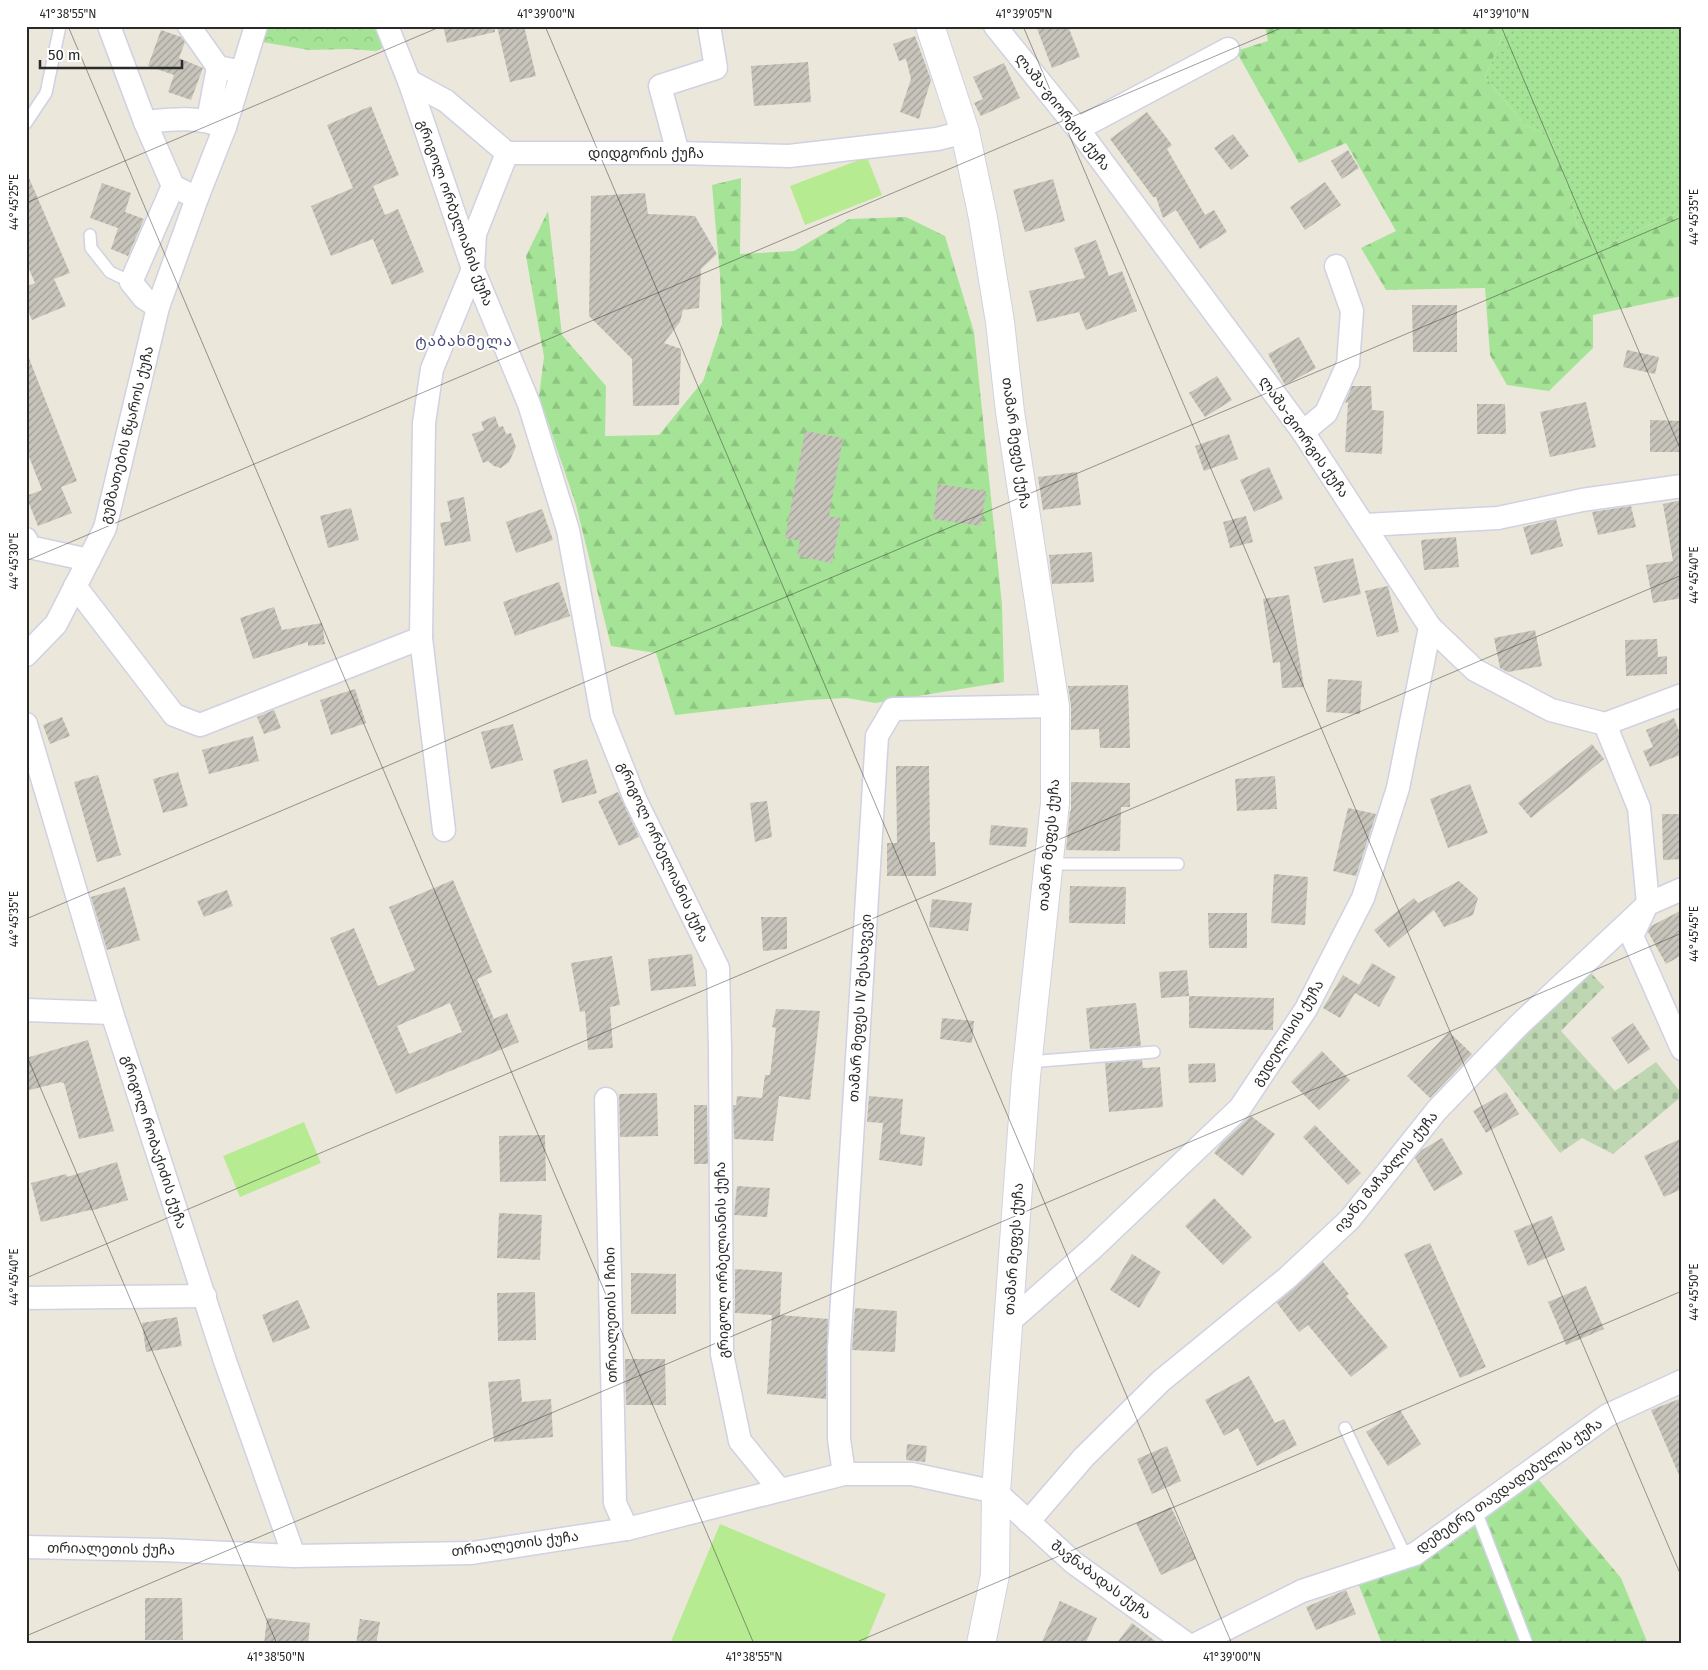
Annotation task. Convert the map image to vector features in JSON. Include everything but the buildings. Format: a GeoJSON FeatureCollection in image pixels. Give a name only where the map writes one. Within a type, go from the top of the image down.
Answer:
{"type":"FeatureCollection","features":[{"type":"Feature","properties":{"kind":"street"},"geometry":{"type":"LineString","coordinates":[[109,26],[145,122],[173,186],[197,198]]}},
{"type":"Feature","properties":{"kind":"street"},"geometry":{"type":"LineString","coordinates":[[145,122],[184,118],[217,124],[218,67],[189,26]]}},
{"type":"Feature","properties":{"kind":"street","name":"გუმბათების წყაროს ქუჩა"},"geometry":{"type":"LineString","coordinates":[[26,655],[56,624],[105,528],[158,307],[197,198],[217,124],[242,72],[256,26]]}},
{"type":"Feature","properties":{"kind":"street"},"geometry":{"type":"LineString","coordinates":[[387,26],[409,81],[446,101],[507,153],[475,234],[473,270],[432,369],[424,423],[421,638],[444,830]]}},
{"type":"Feature","properties":{"kind":"street"},"geometry":{"type":"LineString","coordinates":[[678,153],[660,86],[716,68],[709,26]]}},
{"type":"Feature","properties":{"kind":"street","name":"თამარ მეფეს ქუჩა"},"geometry":{"type":"LineString","coordinates":[[930,26],[965,132],[983,218],[1000,322],[1010,412],[1056,706],[1055,803],[1028,1062],[996,1492],[995,1575],[981,1644]]}},
{"type":"Feature","properties":{"kind":"street","name":"ლაშა-გიორგის ქუჩა"},"geometry":{"type":"LineString","coordinates":[[995,26],[1078,129],[1303,432],[1430,627],[1475,670],[1551,710],[1605,724]]}},
{"type":"Feature","properties":{"kind":"street"},"geometry":{"type":"LineString","coordinates":[[1078,129],[1228,49]]}},
{"type":"Feature","properties":{"kind":"street"},"geometry":{"type":"LineString","coordinates":[[218,67],[242,72]]}},
{"type":"Feature","properties":{"kind":"street","name":"გრიგოლ ორბელიანის ქუჩა"},"geometry":{"type":"LineString","coordinates":[[409,81],[473,270],[529,404],[568,530],[602,716],[635,800],[718,968],[722,1354],[740,1441],[779,1490]]}},
{"type":"Feature","properties":{"kind":"street","name":"დიდგორის ქუჩა"},"geometry":{"type":"LineString","coordinates":[[507,153],[678,153],[789,156],[936,139],[965,132]]}},
{"type":"Feature","properties":{"kind":"street"},"geometry":{"type":"LineString","coordinates":[[158,307],[144,298],[131,282],[173,186]]}},
{"type":"Feature","properties":{"kind":"street"},"geometry":{"type":"LineString","coordinates":[[1303,432],[1326,414],[1348,364],[1352,311],[1336,266]]}},
{"type":"Feature","properties":{"kind":"street"},"geometry":{"type":"LineString","coordinates":[[1365,525],[1498,518],[1582,500],[1682,486]]}},
{"type":"Feature","properties":{"kind":"street"},"geometry":{"type":"LineString","coordinates":[[26,540],[29,547],[89,560]]}},
{"type":"Feature","properties":{"kind":"street"},"geometry":{"type":"LineString","coordinates":[[76,586],[174,715],[200,725],[421,638]]}},
{"type":"Feature","properties":{"kind":"street","name":"გუდელისის ქუჩა"},"geometry":{"type":"LineString","coordinates":[[1009,1322],[1092,1248],[1240,1108],[1306,1009],[1363,898],[1398,788],[1430,627]]}},
{"type":"Feature","properties":{"kind":"street"},"geometry":{"type":"LineString","coordinates":[[1682,694],[1605,724],[1640,808],[1648,904],[1632,936],[1682,1049]]}},
{"type":"Feature","properties":{"kind":"street","name":"თამარ მეფეს IV შესახვევი"},"geometry":{"type":"LineString","coordinates":[[844,1474],[839,1439],[839,1349],[877,736],[893,709],[1056,706]]}},
{"type":"Feature","properties":{"kind":"street","name":"გრიგოლ რობაქიძის ქუჩა"},"geometry":{"type":"LineString","coordinates":[[26,724],[112,1013],[225,1361],[294,1556]]}},
{"type":"Feature","properties":{"kind":"street","name":"ივანე მაჩაბლის ქუჩა"},"geometry":{"type":"LineString","coordinates":[[1028,1522],[1084,1458],[1162,1381],[1287,1278],[1350,1219],[1437,1110],[1519,1025],[1648,904],[1682,889]]}},
{"type":"Feature","properties":{"kind":"street"},"geometry":{"type":"LineString","coordinates":[[26,1010],[112,1013]]}},
{"type":"Feature","properties":{"kind":"street","name":"თრიალეთის I ჩიხი"},"geometry":{"type":"LineString","coordinates":[[606,1099],[615,1503],[627,1528]]}},
{"type":"Feature","properties":{"kind":"street"},"geometry":{"type":"LineString","coordinates":[[26,1298],[205,1296]]}},
{"type":"Feature","properties":{"kind":"street","name":"დემეტრე თავდადებულის ქუჩა"},"geometry":{"type":"LineString","coordinates":[[1196,1644],[1302,1591],[1415,1554],[1608,1415],[1682,1381]]}},
{"type":"Feature","properties":{"kind":"street","name":"თრიალეთის ქუჩა"},"geometry":{"type":"LineString","coordinates":[[26,1547],[162,1550],[294,1556],[472,1553],[627,1528],[844,1474],[912,1474],[996,1492]]}},
{"type":"Feature","properties":{"kind":"street","name":"შავნაბადას ქუჩა"},"geometry":{"type":"LineString","coordinates":[[996,1492],[1074,1563],[1187,1644]]}},
{"type":"Feature","properties":{"kind":"lane"},"geometry":{"type":"LineString","coordinates":[[26,123],[46,93],[60,26]]}},
{"type":"Feature","properties":{"kind":"lane"},"geometry":{"type":"LineString","coordinates":[[90,235],[91,248],[110,272],[131,282]]}},
{"type":"Feature","properties":{"kind":"lane"},"geometry":{"type":"LineString","coordinates":[[1048,864],[1178,864]]}},
{"type":"Feature","properties":{"kind":"lane"},"geometry":{"type":"LineString","coordinates":[[1028,1062],[1154,1052]]}},
{"type":"Feature","properties":{"kind":"lane"},"geometry":{"type":"LineString","coordinates":[[1345,1428],[1406,1557]]}},
{"type":"Feature","properties":{"kind":"lane"},"geometry":{"type":"LineString","coordinates":[[1476,1511],[1528,1644]]}},
{"type":"Feature","properties":{"kind":"green space"},"geometry":{"type":"Polygon","coordinates":[[[266,26],[376,26],[384,47],[376,51],[349,49],[309,50],[262,42],[266,26]]]}},
{"type":"Feature","properties":{"kind":"green space"},"geometry":{"type":"Polygon","coordinates":[[[1265,26],[1507,26],[1485,77],[1525,125],[1549,135],[1568,187],[1577,225],[1601,248],[1666,217],[1682,214],[1682,296],[1593,315],[1593,348],[1549,391],[1507,385],[1490,355],[1485,288],[1386,290],[1361,248],[1396,231],[1346,143],[1299,163],[1236,51],[1268,41],[1265,26]]]}},
{"type":"Feature","properties":{"kind":"green space"},"geometry":{"type":"Polygon","coordinates":[[[1507,26],[1682,26],[1682,214],[1666,217],[1601,248],[1577,225],[1568,187],[1549,135],[1525,125],[1485,77],[1507,26]]]}},
{"type":"Feature","properties":{"kind":"green space"},"geometry":{"type":"Polygon","coordinates":[[[867,157],[882,195],[805,225],[790,186],[867,157]]]}},
{"type":"Feature","properties":{"kind":"green space"},"geometry":{"type":"Polygon","coordinates":[[[741,178],[740,254],[794,251],[849,219],[906,217],[945,236],[974,332],[1002,605],[1004,682],[875,703],[847,698],[809,700],[675,715],[656,653],[611,646],[576,505],[539,396],[544,357],[526,256],[548,211],[562,335],[606,386],[605,436],[659,435],[703,381],[722,324],[720,275],[712,185],[741,178]]]}},
{"type":"Feature","properties":{"kind":"green space"},"geometry":{"type":"Polygon","coordinates":[[[1591,973],[1604,987],[1561,1031],[1615,1091],[1656,1062],[1682,1096],[1613,1154],[1582,1138],[1560,1153],[1493,1065],[1591,973]]]}},
{"type":"Feature","properties":{"kind":"green space"},"geometry":{"type":"Polygon","coordinates":[[[304,1122],[321,1163],[240,1197],[223,1156],[304,1122]]]}},
{"type":"Feature","properties":{"kind":"green space"},"geometry":{"type":"Polygon","coordinates":[[[1539,1480],[1621,1578],[1648,1644],[1382,1644],[1356,1578],[1453,1542],[1539,1480]]]}},
{"type":"Feature","properties":{"kind":"green space"},"geometry":{"type":"Polygon","coordinates":[[[720,1524],[886,1594],[865,1644],[670,1644],[720,1524]]]}},
{"type":"Feature","properties":{"kind":"district","name":"ტაბახმელა"},"geometry":{"type":"Point","coordinates":[464,341]}}]}
